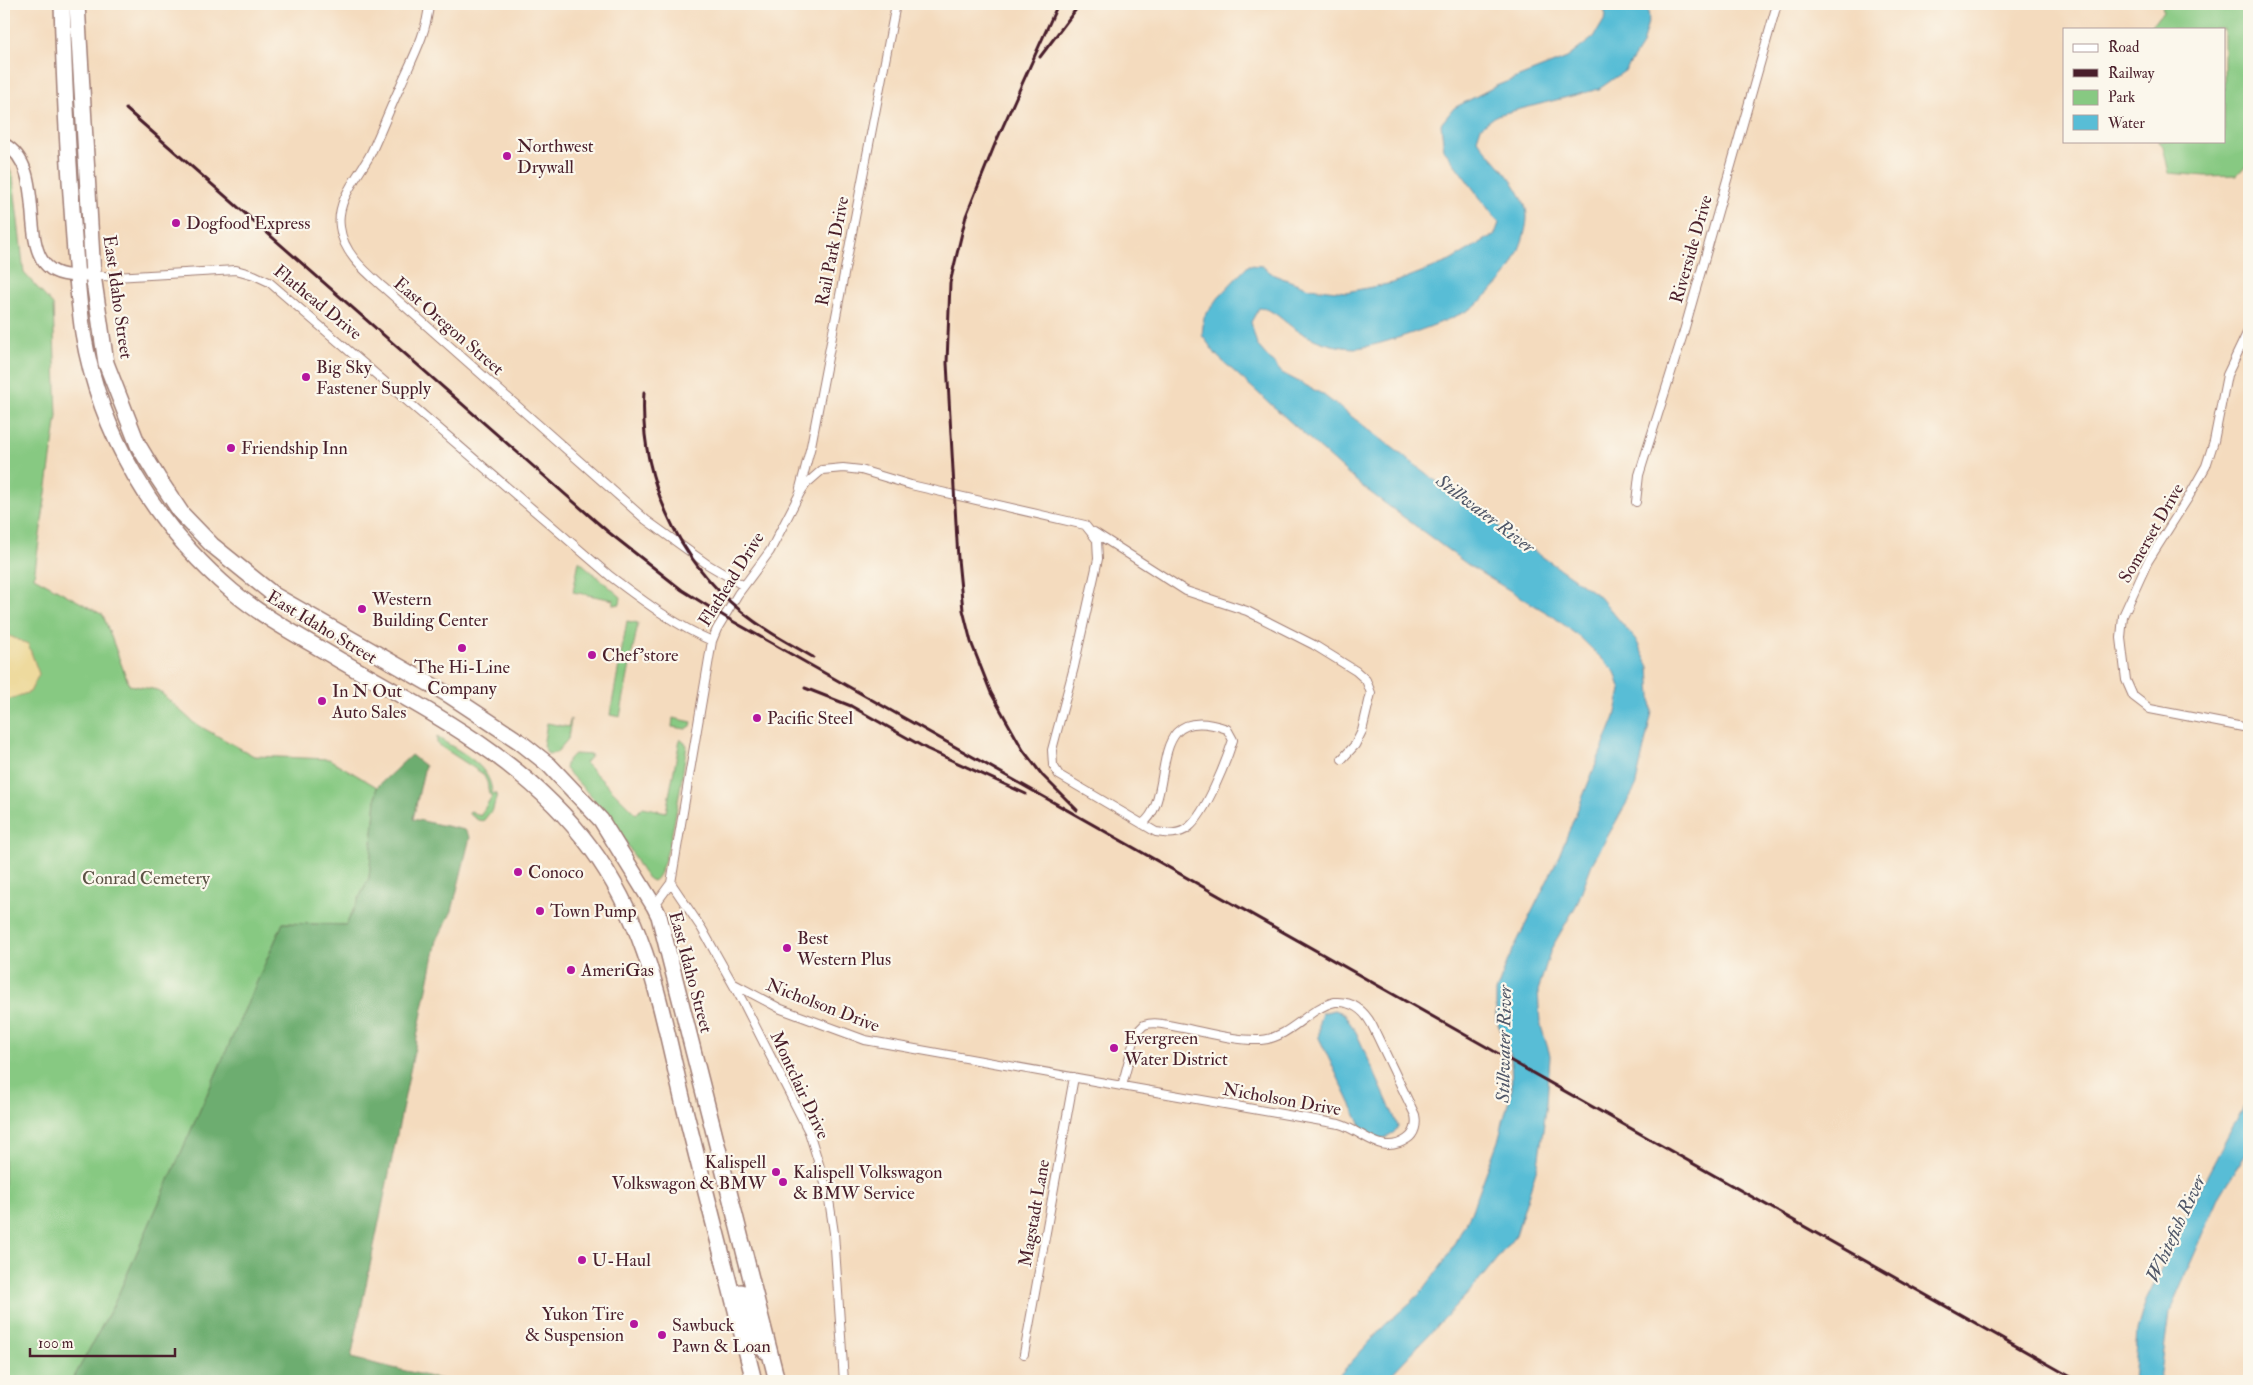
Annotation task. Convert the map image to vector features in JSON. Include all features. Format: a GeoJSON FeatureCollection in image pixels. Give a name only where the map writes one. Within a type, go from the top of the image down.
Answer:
{"type":"FeatureCollection","features":[{"type":"Feature","properties":{"kind":"highway","name":"East Idaho Street"},"geometry":{"type":"LineString","coordinates":[[62,4],[66,130],[77,276],[89,359],[99,398],[112,431],[139,483],[180,540],[216,577],[262,613],[462,732],[517,769],[557,807],[606,870],[631,914],[652,970],[711,1214],[754,1381]]}},
{"type":"Feature","properties":{"kind":"highway","name":"East Idaho Street"},"geometry":{"type":"LineString","coordinates":[[76,4],[93,275],[106,362],[138,445],[182,514],[212,545],[274,595],[449,695],[520,742],[549,765],[600,820],[654,906],[666,943],[777,1381]]}},
{"type":"Feature","properties":{"kind":"highway"},"geometry":{"type":"LineString","coordinates":[[711,1214],[724,1235],[754,1334],[772,1360]]}},
{"type":"Feature","properties":{"kind":"street","name":"East Oregon Street"},"geometry":{"type":"LineString","coordinates":[[429,4],[424,34],[370,154],[344,199],[340,214],[340,228],[348,249],[369,274],[646,520],[707,564],[744,586]]}},
{"type":"Feature","properties":{"kind":"street","name":"Rail Park Drive"},"geometry":{"type":"LineString","coordinates":[[795,502],[805,475],[809,456],[896,4]]}},
{"type":"Feature","properties":{"kind":"street","name":"Riverside Drive"},"geometry":{"type":"LineString","coordinates":[[1636,502],[1639,475],[1684,330],[1778,4]]}},
{"type":"Feature","properties":{"kind":"street","name":"Flathead Drive"},"geometry":{"type":"LineString","coordinates":[[4,144],[17,155],[23,166],[26,178],[31,240],[37,258],[48,270],[57,274],[115,277],[236,270],[269,282],[610,576],[656,610],[692,632],[712,641],[717,629],[744,586],[770,551],[806,484],[822,470],[843,468],[861,470],[945,494],[989,502],[1084,525]]}},
{"type":"Feature","properties":{"kind":"street","name":"Somerset Drive"},"geometry":{"type":"LineString","coordinates":[[2249,329],[2227,375],[2214,441],[2206,466],[2148,561],[2123,616],[2121,638],[2126,680],[2133,696],[2150,709],[2243,727],[2249,726]]}},
{"type":"Feature","properties":{"kind":"street"},"geometry":{"type":"LineString","coordinates":[[1084,525],[1186,591],[1247,611],[1314,645],[1356,671],[1366,680],[1371,693],[1368,711],[1356,745],[1342,759]]}},
{"type":"Feature","properties":{"kind":"street"},"geometry":{"type":"LineString","coordinates":[[1084,525],[1097,540],[1098,559],[1074,667],[1052,750],[1053,765],[1059,775],[1142,824],[1156,832],[1172,834],[1189,828],[1200,813],[1228,755],[1233,740],[1227,729],[1213,724],[1196,722],[1181,729],[1171,740],[1164,760],[1155,809],[1148,820],[1142,824]]}},
{"type":"Feature","properties":{"kind":"street"},"geometry":{"type":"LineString","coordinates":[[654,906],[671,883],[712,641]]}},
{"type":"Feature","properties":{"kind":"street","name":"Montclair Drive"},"geometry":{"type":"LineString","coordinates":[[671,883],[702,930],[761,1036],[808,1132],[828,1193],[834,1233],[844,1381]]}},
{"type":"Feature","properties":{"kind":"street","name":"Nicholson Drive"},"geometry":{"type":"LineString","coordinates":[[726,975],[737,987],[781,1008],[865,1040],[1122,1086],[1339,1124],[1352,1129],[1371,1141],[1384,1145],[1405,1141],[1413,1133],[1416,1124],[1412,1109],[1369,1019],[1358,1007],[1341,1002],[1322,1006],[1284,1032],[1263,1040],[1238,1038],[1161,1024],[1144,1025],[1136,1033],[1122,1086]]}},
{"type":"Feature","properties":{"kind":"street","name":"Magstadt Lane"},"geometry":{"type":"LineString","coordinates":[[1024,1354],[1074,1077]]}},
{"type":"Feature","properties":{"kind":"green space"},"geometry":{"type":"Polygon","coordinates":[[[2162,4],[2249,4],[2249,162],[2237,175],[2206,176],[2169,173],[2163,146],[2159,142],[2226,142],[2226,28],[2150,28],[2163,11],[2162,4]]]}},
{"type":"Feature","properties":{"kind":"green space","name":"Conrad Cemetery"},"geometry":{"type":"Polygon","coordinates":[[[4,155],[13,177],[24,273],[53,305],[57,416],[34,577],[103,615],[129,685],[158,690],[194,723],[254,756],[329,759],[377,787],[369,878],[346,925],[283,923],[114,1304],[72,1381],[4,1381],[4,155]]]}},
{"type":"Feature","properties":{"kind":"green space"},"geometry":{"type":"Polygon","coordinates":[[[579,561],[621,597],[620,604],[613,605],[614,600],[573,592],[579,561]]]}},
{"type":"Feature","properties":{"kind":"green space"},"geometry":{"type":"Polygon","coordinates":[[[627,621],[638,623],[620,717],[610,715],[627,621]]]}},
{"type":"Feature","properties":{"kind":"green space"},"geometry":{"type":"Polygon","coordinates":[[[673,718],[692,722],[691,726],[686,729],[672,727],[673,718]]]}},
{"type":"Feature","properties":{"kind":"green space"},"geometry":{"type":"Polygon","coordinates":[[[571,719],[568,739],[556,753],[548,754],[543,746],[547,723],[568,727],[571,719]]]}},
{"type":"Feature","properties":{"kind":"green space"},"geometry":{"type":"Polygon","coordinates":[[[437,737],[480,766],[490,783],[492,793],[497,794],[493,809],[483,821],[478,820],[469,812],[471,811],[480,816],[492,796],[489,794],[487,782],[483,774],[437,744],[437,737]]]}},
{"type":"Feature","properties":{"kind":"green space"},"geometry":{"type":"Polygon","coordinates":[[[680,739],[687,745],[675,819],[665,860],[659,874],[653,881],[643,873],[609,818],[565,767],[570,757],[574,754],[592,755],[585,763],[636,814],[643,807],[666,812],[680,739]]]}},
{"type":"Feature","properties":{"kind":"green space"},"geometry":{"type":"Polygon","coordinates":[[[411,755],[425,766],[413,819],[465,830],[470,837],[452,911],[437,940],[351,1358],[448,1381],[72,1381],[114,1304],[283,923],[346,925],[369,878],[377,787],[411,755]]]}},
{"type":"Feature","properties":{"kind":"sand"},"geometry":{"type":"Polygon","coordinates":[[[7,635],[28,644],[39,674],[30,692],[4,701],[4,636],[7,635]]]}},
{"type":"Feature","properties":{"kind":"water"},"geometry":{"type":"Polygon","coordinates":[[[1603,4],[1647,4],[1649,18],[1642,45],[1626,70],[1599,89],[1497,115],[1481,127],[1477,139],[1517,189],[1527,216],[1525,233],[1511,268],[1496,287],[1485,297],[1472,308],[1432,326],[1396,339],[1365,347],[1354,348],[1324,343],[1292,327],[1269,310],[1259,308],[1251,322],[1257,345],[1282,373],[1322,394],[1469,506],[1599,596],[1636,640],[1649,667],[1652,712],[1635,788],[1592,864],[1577,904],[1551,949],[1538,991],[1540,1023],[1550,1055],[1547,1103],[1538,1164],[1516,1235],[1475,1286],[1385,1381],[1334,1381],[1385,1325],[1420,1294],[1444,1262],[1471,1213],[1498,1141],[1512,1088],[1511,1056],[1496,1019],[1496,992],[1508,960],[1556,863],[1615,717],[1621,690],[1615,672],[1583,640],[1554,617],[1471,567],[1363,487],[1217,356],[1202,335],[1204,317],[1223,292],[1249,265],[1262,266],[1274,275],[1309,288],[1346,292],[1393,283],[1450,261],[1495,234],[1499,223],[1444,150],[1441,124],[1454,108],[1496,86],[1567,58],[1594,37],[1606,17],[1603,4]]]}},
{"type":"Feature","properties":{"kind":"water"},"geometry":{"type":"Polygon","coordinates":[[[1334,1010],[1344,1014],[1356,1032],[1393,1114],[1398,1126],[1388,1137],[1379,1138],[1365,1134],[1319,1038],[1319,1022],[1322,1013],[1334,1010]]]}},
{"type":"Feature","properties":{"kind":"water"},"geometry":{"type":"Polygon","coordinates":[[[2249,1096],[2249,1148],[2220,1196],[2169,1312],[2160,1381],[2133,1381],[2137,1331],[2146,1300],[2189,1210],[2249,1096]]]}},
{"type":"Feature","properties":{"kind":"railway"},"geometry":{"type":"LineString","coordinates":[[1058,4],[995,144],[966,216],[950,283],[947,363],[958,559],[963,610],[971,642],[991,693],[1023,750],[1043,776],[1077,810]]}},
{"type":"Feature","properties":{"kind":"railway"},"geometry":{"type":"LineString","coordinates":[[1040,57],[1080,4]]}},
{"type":"Feature","properties":{"kind":"railway"},"geometry":{"type":"LineString","coordinates":[[126,109],[607,531],[682,590],[727,618],[2078,1381]]}},
{"type":"Feature","properties":{"kind":"railway"},"geometry":{"type":"LineString","coordinates":[[644,392],[644,423],[648,454],[656,485],[667,514],[681,541],[719,591],[742,612],[750,619],[813,657]]}},
{"type":"Feature","properties":{"kind":"railway"},"geometry":{"type":"LineString","coordinates":[[805,688],[851,706],[927,749],[1026,794]]}},
{"type":"Feature","properties":{"kind":"place","name":"Northwest Drywall"},"geometry":{"type":"Point","coordinates":[507,156]}},
{"type":"Feature","properties":{"kind":"place","name":"Dogfood Express"},"geometry":{"type":"Point","coordinates":[176,223]}},
{"type":"Feature","properties":{"kind":"place","name":"Big Sky Fastener Supply"},"geometry":{"type":"Point","coordinates":[306,377]}},
{"type":"Feature","properties":{"kind":"place","name":"Friendship Inn"},"geometry":{"type":"Point","coordinates":[231,448]}},
{"type":"Feature","properties":{"kind":"place","name":"Western Building Center"},"geometry":{"type":"Point","coordinates":[362,609]}},
{"type":"Feature","properties":{"kind":"place","name":"The Hi-Line Company"},"geometry":{"type":"Point","coordinates":[462,648]}},
{"type":"Feature","properties":{"kind":"place","name":"Chef'store"},"geometry":{"type":"Point","coordinates":[592,655]}},
{"type":"Feature","properties":{"kind":"place","name":"In N Out Auto Sales"},"geometry":{"type":"Point","coordinates":[322,701]}},
{"type":"Feature","properties":{"kind":"place","name":"Pacific Steel"},"geometry":{"type":"Point","coordinates":[757,718]}},
{"type":"Feature","properties":{"kind":"place","name":"Conoco"},"geometry":{"type":"Point","coordinates":[518,872]}},
{"type":"Feature","properties":{"kind":"place","name":"Town Pump"},"geometry":{"type":"Point","coordinates":[540,911]}},
{"type":"Feature","properties":{"kind":"place","name":"Best Western Plus"},"geometry":{"type":"Point","coordinates":[787,948]}},
{"type":"Feature","properties":{"kind":"place","name":"AmeriGas"},"geometry":{"type":"Point","coordinates":[571,970]}},
{"type":"Feature","properties":{"kind":"place","name":"Evergreen Water District"},"geometry":{"type":"Point","coordinates":[1114,1048]}},
{"type":"Feature","properties":{"kind":"place","name":"Kalispell Volkswagon & BMW"},"geometry":{"type":"Point","coordinates":[776,1172]}},
{"type":"Feature","properties":{"kind":"place","name":"Kalispell Volkswagon & BMW Service"},"geometry":{"type":"Point","coordinates":[783,1182]}},
{"type":"Feature","properties":{"kind":"place","name":"U-Haul"},"geometry":{"type":"Point","coordinates":[582,1260]}},
{"type":"Feature","properties":{"kind":"place","name":"Yukon Tire & Suspension"},"geometry":{"type":"Point","coordinates":[634,1324]}},
{"type":"Feature","properties":{"kind":"place","name":"Sawbuck Pawn & Loan"},"geometry":{"type":"Point","coordinates":[662,1335]}},
{"type":"Feature","properties":{"kind":"water label","name":"Stillwater River"},"geometry":{"type":"Point","coordinates":[1486,513]}},
{"type":"Feature","properties":{"kind":"water label","name":"Stillwater River"},"geometry":{"type":"Point","coordinates":[1503,1044]}},
{"type":"Feature","properties":{"kind":"water label","name":"Whitefish River"},"geometry":{"type":"Point","coordinates":[2175,1228]}}]}
